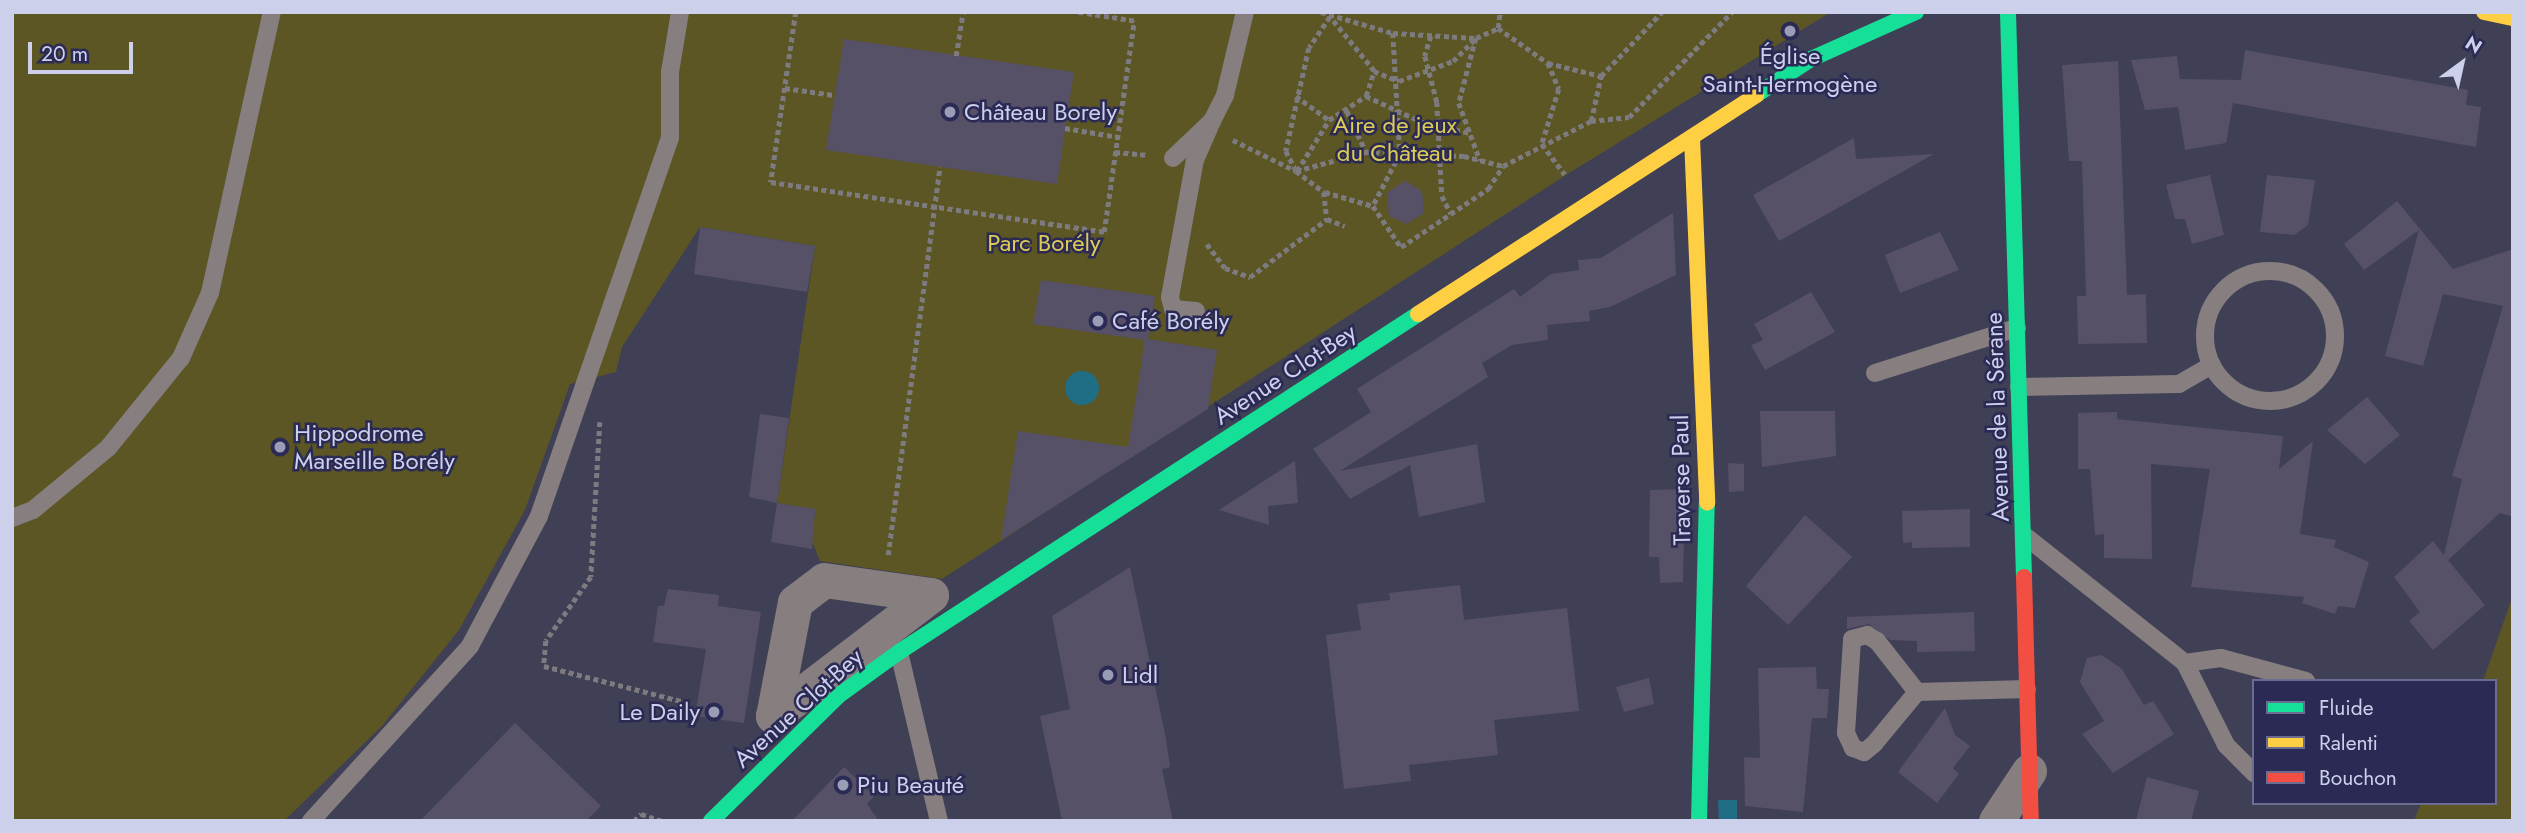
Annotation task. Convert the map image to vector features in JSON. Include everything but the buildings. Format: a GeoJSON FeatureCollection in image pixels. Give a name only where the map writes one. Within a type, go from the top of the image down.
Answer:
{"type":"FeatureCollection","features":[{"type":"Feature","properties":{"kind":"street","name":"Avenue Clot-Bey"},"geometry":{"type":"LineString","coordinates":[[711,821],[799,731],[885,651],[1692,138],[1811,59],[1916,12]]}},
{"type":"Feature","properties":{"kind":"street","name":"Avenue de la Sérane"},"geometry":{"type":"LineString","coordinates":[[2008,12],[2025,536],[2031,821]]}},
{"type":"Feature","properties":{"kind":"street"},"geometry":{"type":"LineString","coordinates":[[2484,12],[2513,18]]}},
{"type":"Feature","properties":{"kind":"street","name":"Traverse Paul"},"geometry":{"type":"LineString","coordinates":[[1692,138],[1707,493],[1699,821]]}},
{"type":"Feature","properties":{"kind":"street"},"geometry":{"type":"LineString","coordinates":[[885,579],[931,595],[885,651],[773,716],[795,602],[824,580],[885,579]]}},
{"type":"Feature","properties":{"kind":"street"},"geometry":{"type":"LineString","coordinates":[[1996,821],[2029,771]]}},
{"type":"Feature","properties":{"kind":"lane"},"geometry":{"type":"LineString","coordinates":[[12,518],[33,510],[108,448],[181,358],[210,293],[272,12]]}},
{"type":"Feature","properties":{"kind":"lane"},"geometry":{"type":"LineString","coordinates":[[312,821],[470,646],[539,516],[584,394],[617,277],[646,220],[670,138],[670,72],[680,12]]}},
{"type":"Feature","properties":{"kind":"lane"},"geometry":{"type":"LineString","coordinates":[[1196,311],[1173,309],[1170,297],[1182,219],[1212,121],[1225,95],[1245,12]]}},
{"type":"Feature","properties":{"kind":"lane"},"geometry":{"type":"LineString","coordinates":[[1173,158],[1212,121]]}},
{"type":"Feature","properties":{"kind":"lane"},"geometry":{"type":"LineString","coordinates":[[2290,273],[2329,306],[2336,330],[2333,356],[2301,394],[2250,398],[2228,386],[2212,365],[2205,341],[2208,316],[2241,277],[2290,273]]}},
{"type":"Feature","properties":{"kind":"lane"},"geometry":{"type":"LineString","coordinates":[[1875,373],[2017,328]]}},
{"type":"Feature","properties":{"kind":"lane"},"geometry":{"type":"LineString","coordinates":[[2019,387],[2179,383],[2212,365]]}},
{"type":"Feature","properties":{"kind":"lane"},"geometry":{"type":"LineString","coordinates":[[2025,536],[2185,663],[2225,746],[2252,772]]}},
{"type":"Feature","properties":{"kind":"lane"},"geometry":{"type":"LineString","coordinates":[[885,579],[885,651],[939,821]]}},
{"type":"Feature","properties":{"kind":"lane"},"geometry":{"type":"LineString","coordinates":[[1917,692],[1877,641],[1867,635],[1852,639],[1846,733],[1853,748],[1864,752],[1874,744],[1917,692],[2027,689]]}},
{"type":"Feature","properties":{"kind":"lane"},"geometry":{"type":"LineString","coordinates":[[2185,663],[2221,658],[2299,679]]}},
{"type":"Feature","properties":{"kind":"path"},"geometry":{"type":"LineString","coordinates":[[796,12],[771,182],[1104,232],[1134,21],[1077,12]]}},
{"type":"Feature","properties":{"kind":"path"},"geometry":{"type":"LineString","coordinates":[[956,56],[963,12]]}},
{"type":"Feature","properties":{"kind":"path"},"geometry":{"type":"LineString","coordinates":[[1321,12],[1330,17],[1393,33],[1476,38]]}},
{"type":"Feature","properties":{"kind":"path"},"geometry":{"type":"LineString","coordinates":[[1498,28],[1500,12]]}},
{"type":"Feature","properties":{"kind":"path"},"geometry":{"type":"LineString","coordinates":[[1591,121],[1601,76],[1662,12]]}},
{"type":"Feature","properties":{"kind":"path"},"geometry":{"type":"LineString","coordinates":[[1212,121],[1239,145],[1296,171],[1324,192],[1373,206],[1401,247],[1488,189],[1503,166],[1591,121],[1629,117],[1732,12]]}},
{"type":"Feature","properties":{"kind":"path"},"geometry":{"type":"LineString","coordinates":[[1296,171],[1286,151],[1296,96],[1309,48],[1330,17]]}},
{"type":"Feature","properties":{"kind":"path"},"geometry":{"type":"LineString","coordinates":[[1330,17],[1374,71],[1399,81],[1452,61],[1476,38],[1498,28]]}},
{"type":"Feature","properties":{"kind":"path"},"geometry":{"type":"LineString","coordinates":[[1498,28],[1548,63],[1601,76]]}},
{"type":"Feature","properties":{"kind":"path"},"geometry":{"type":"LineString","coordinates":[[1373,206],[1400,155],[1399,81],[1393,33]]}},
{"type":"Feature","properties":{"kind":"path"},"geometry":{"type":"LineString","coordinates":[[1431,36],[1425,56],[1430,70],[1438,128],[1437,156],[1451,214]]}},
{"type":"Feature","properties":{"kind":"path"},"geometry":{"type":"LineString","coordinates":[[1476,38],[1459,84],[1459,103],[1480,160]]}},
{"type":"Feature","properties":{"kind":"path"},"geometry":{"type":"LineString","coordinates":[[1542,145],[1559,89],[1548,63]]}},
{"type":"Feature","properties":{"kind":"path"},"geometry":{"type":"LineString","coordinates":[[1296,171],[1329,120],[1347,111],[1366,96],[1374,71]]}},
{"type":"Feature","properties":{"kind":"path"},"geometry":{"type":"LineString","coordinates":[[785,88],[834,95]]}},
{"type":"Feature","properties":{"kind":"path"},"geometry":{"type":"LineString","coordinates":[[1296,96],[1329,120]]}},
{"type":"Feature","properties":{"kind":"path"},"geometry":{"type":"LineString","coordinates":[[1366,96],[1438,128],[1471,133]]}},
{"type":"Feature","properties":{"kind":"path"},"geometry":{"type":"LineString","coordinates":[[1347,111],[1366,152]]}},
{"type":"Feature","properties":{"kind":"path"},"geometry":{"type":"LineString","coordinates":[[1065,128],[1118,137]]}},
{"type":"Feature","properties":{"kind":"path"},"geometry":{"type":"LineString","coordinates":[[1542,145],[1566,175]]}},
{"type":"Feature","properties":{"kind":"path"},"geometry":{"type":"LineString","coordinates":[[1296,171],[1366,152],[1480,160],[1503,166]]}},
{"type":"Feature","properties":{"kind":"path"},"geometry":{"type":"LineString","coordinates":[[885,579],[940,167]]}},
{"type":"Feature","properties":{"kind":"path"},"geometry":{"type":"LineString","coordinates":[[1324,192],[1327,219]]}},
{"type":"Feature","properties":{"kind":"path"},"geometry":{"type":"LineString","coordinates":[[1182,219],[1225,268],[1250,277],[1327,219]]}},
{"type":"Feature","properties":{"kind":"path"},"geometry":{"type":"LineString","coordinates":[[1327,219],[1345,226]]}},
{"type":"Feature","properties":{"kind":"path"},"geometry":{"type":"LineString","coordinates":[[584,394],[604,430],[591,577],[546,641],[544,666],[685,702]]}},
{"type":"Feature","properties":{"kind":"path"},"geometry":{"type":"LineString","coordinates":[[634,821],[641,814],[663,821]]}},
{"type":"Feature","properties":{"kind":"green space"},"geometry":{"type":"Polygon","coordinates":[[[12,12],[1831,12],[1566,175],[942,579],[820,561],[812,542],[815,510],[777,503],[815,246],[700,227],[622,347],[616,372],[570,384],[525,510],[459,630],[382,726],[284,821],[12,821],[12,12]]]}},
{"type":"Feature","properties":{"kind":"green space"},"geometry":{"type":"Polygon","coordinates":[[[2513,595],[2513,821],[2414,821],[2420,805],[2497,805],[2497,679],[2484,679],[2513,595]]]}},
{"type":"Feature","properties":{"kind":"water"},"geometry":{"type":"Polygon","coordinates":[[[1082,371],[1094,376],[1099,388],[1094,400],[1082,405],[1070,400],[1065,388],[1070,376],[1082,371]]]}},
{"type":"Feature","properties":{"kind":"water"},"geometry":{"type":"Polygon","coordinates":[[[1718,800],[1737,800],[1737,821],[1719,821],[1718,800]]]}},
{"type":"Feature","properties":{"kind":"traffic: fast"},"geometry":{"type":"LineString","coordinates":[[1756,95],[1811,59],[1916,12]]}},
{"type":"Feature","properties":{"kind":"traffic: fast"},"geometry":{"type":"LineString","coordinates":[[2008,12],[2024,577]]}},
{"type":"Feature","properties":{"kind":"traffic: fast"},"geometry":{"type":"LineString","coordinates":[[711,821],[838,696],[899,652],[1418,314]]}},
{"type":"Feature","properties":{"kind":"traffic: fast"},"geometry":{"type":"LineString","coordinates":[[1699,821],[1707,503]]}},
{"type":"Feature","properties":{"kind":"traffic: slow"},"geometry":{"type":"LineString","coordinates":[[2484,12],[2513,18]]}},
{"type":"Feature","properties":{"kind":"traffic: slow"},"geometry":{"type":"LineString","coordinates":[[1418,314],[1756,95]]}},
{"type":"Feature","properties":{"kind":"traffic: slow"},"geometry":{"type":"LineString","coordinates":[[1692,138],[1707,503]]}},
{"type":"Feature","properties":{"kind":"traffic: jam"},"geometry":{"type":"LineString","coordinates":[[2024,577],[2031,821]]}},
{"type":"Feature","properties":{"kind":"place","name":"Église Saint-Hermogène"},"geometry":{"type":"Point","coordinates":[1790,31]}},
{"type":"Feature","properties":{"kind":"place","name":"Château Borely"},"geometry":{"type":"Point","coordinates":[950,112]}},
{"type":"Feature","properties":{"kind":"place","name":"Café Borély"},"geometry":{"type":"Point","coordinates":[1098,321]}},
{"type":"Feature","properties":{"kind":"place","name":"Hippodrome Marseille Borély"},"geometry":{"type":"Point","coordinates":[280,447]}},
{"type":"Feature","properties":{"kind":"place","name":"Lidl"},"geometry":{"type":"Point","coordinates":[1108,675]}},
{"type":"Feature","properties":{"kind":"place","name":"Le Daily"},"geometry":{"type":"Point","coordinates":[714,712]}},
{"type":"Feature","properties":{"kind":"place","name":"Piu Beauté"},"geometry":{"type":"Point","coordinates":[843,785]}},
{"type":"Feature","properties":{"kind":"park label","name":"Aire de jeux du Château"},"geometry":{"type":"Point","coordinates":[1395,139]}},
{"type":"Feature","properties":{"kind":"park label","name":"Parc Borély"},"geometry":{"type":"Point","coordinates":[1044,243]}}]}
